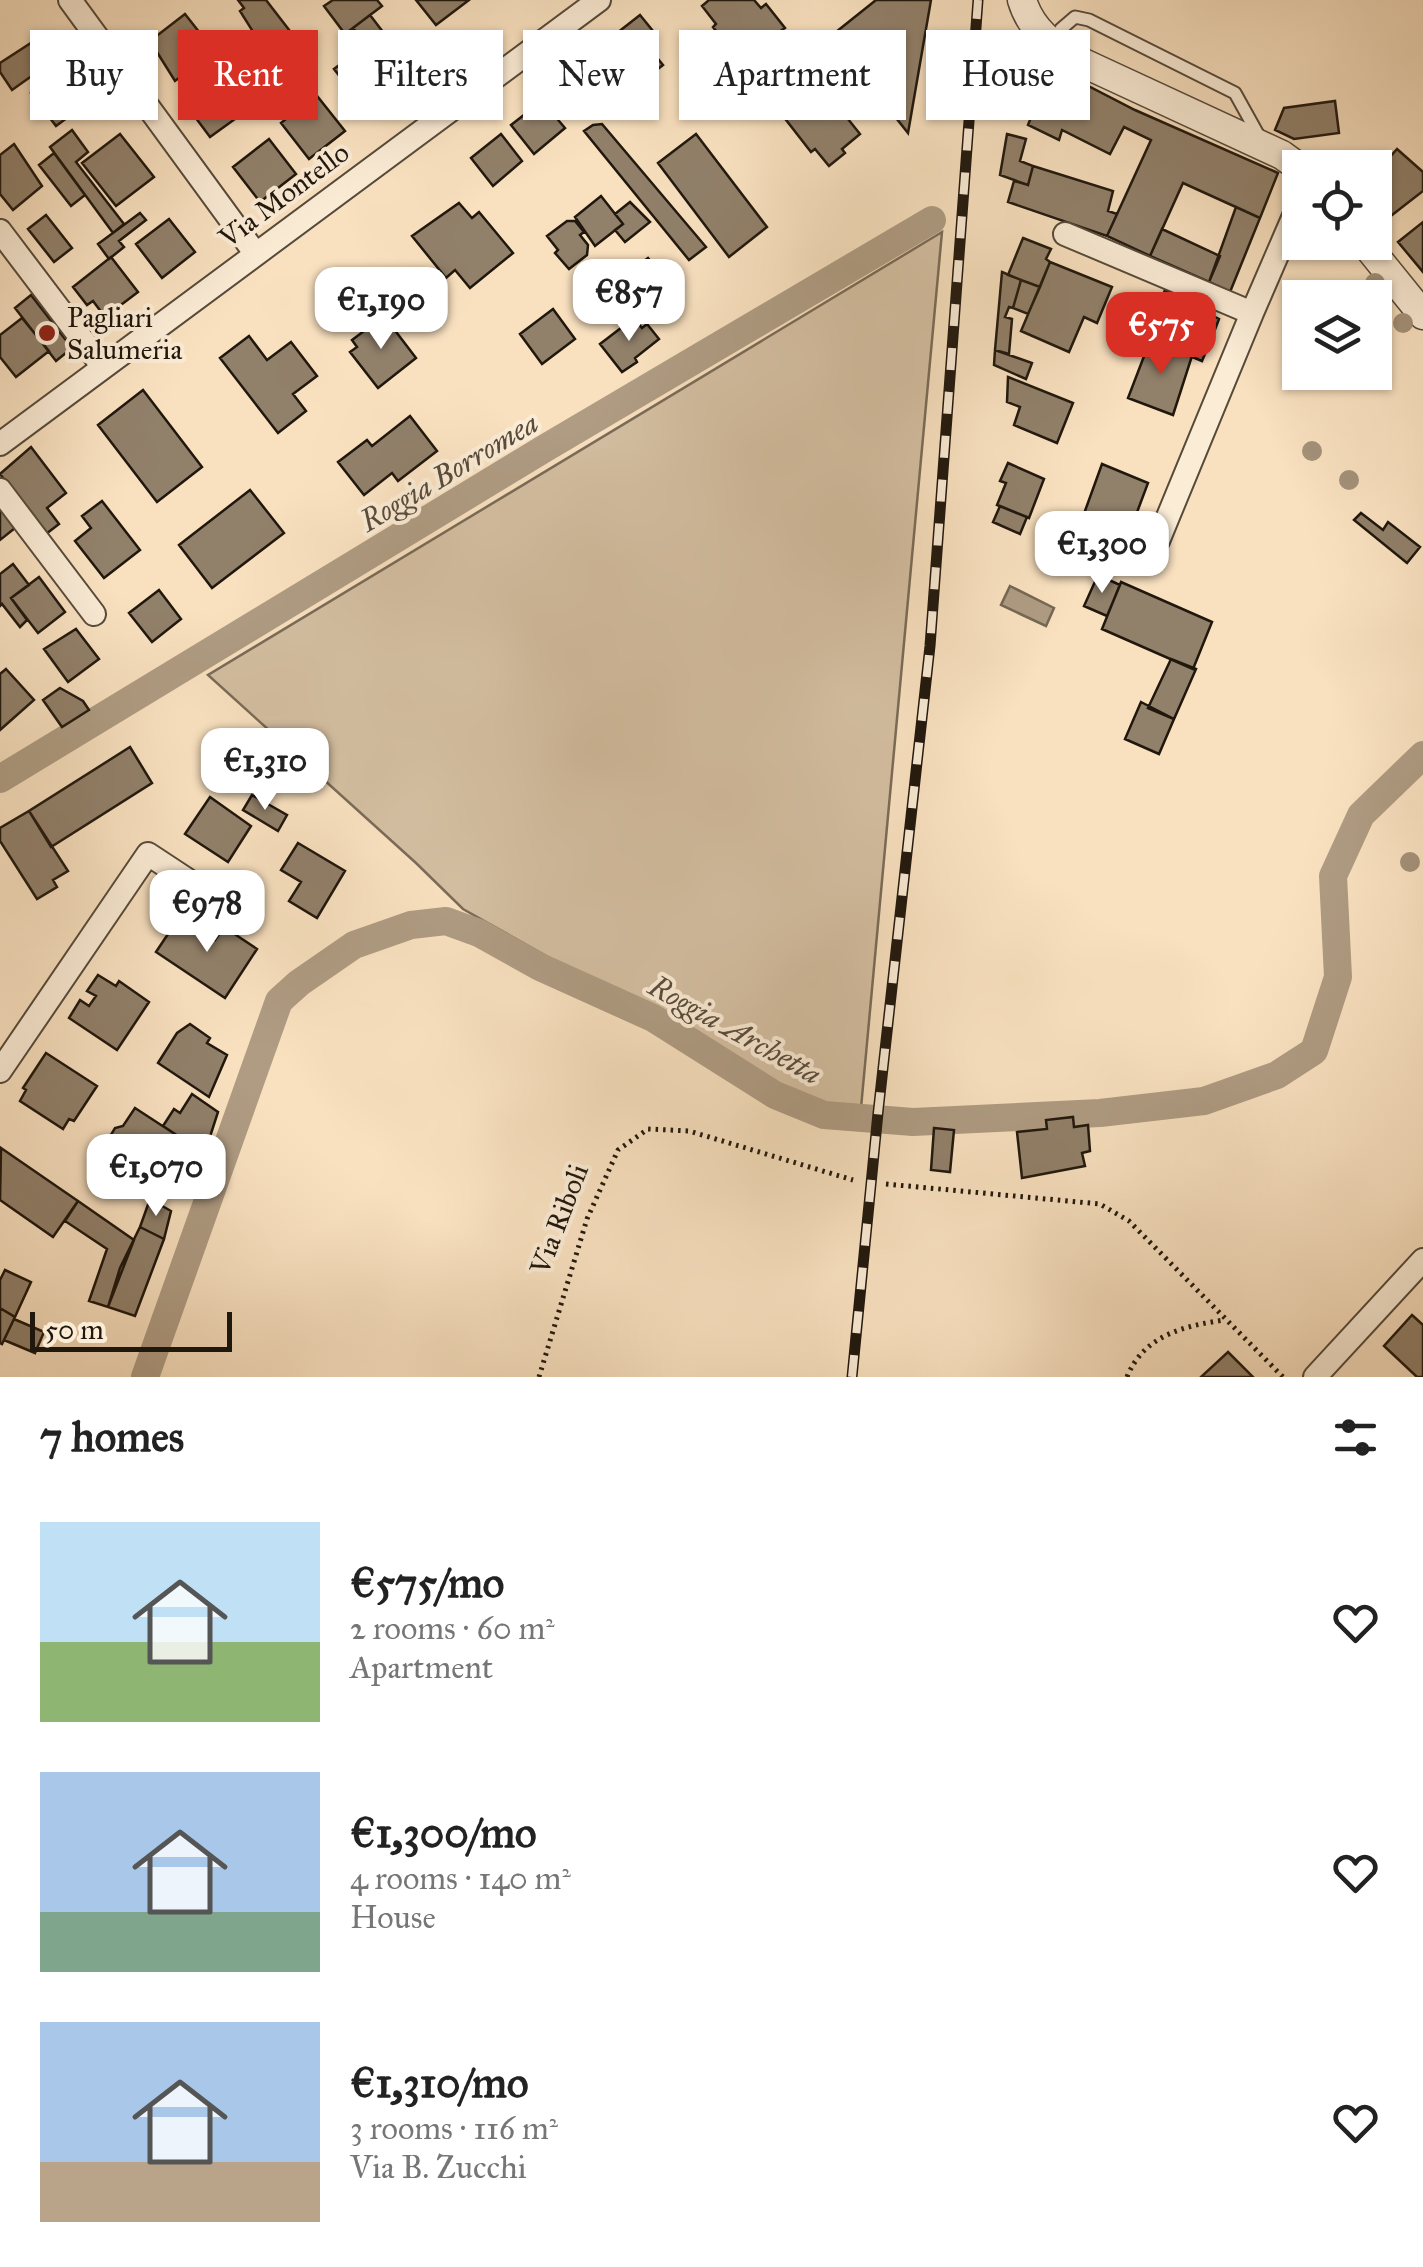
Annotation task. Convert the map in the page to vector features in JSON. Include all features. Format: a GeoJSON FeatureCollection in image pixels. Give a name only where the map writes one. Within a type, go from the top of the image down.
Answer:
{"type":"FeatureCollection","features":[{"type":"Feature","properties":{"kind":"street"},"geometry":{"type":"LineString","coordinates":[[70,0],[255,253]]}},
{"type":"Feature","properties":{"kind":"street","name":"Via Montello"},"geometry":{"type":"LineString","coordinates":[[0,444],[598,0]]}},
{"type":"Feature","properties":{"kind":"street"},"geometry":{"type":"LineString","coordinates":[[1022,0],[1038,30]]}},
{"type":"Feature","properties":{"kind":"street"},"geometry":{"type":"LineString","coordinates":[[1090,66],[1282,157]]}},
{"type":"Feature","properties":{"kind":"street"},"geometry":{"type":"LineString","coordinates":[[0,231],[104,367]]}},
{"type":"Feature","properties":{"kind":"street"},"geometry":{"type":"LineString","coordinates":[[1065,234],[1252,313]]}},
{"type":"Feature","properties":{"kind":"street"},"geometry":{"type":"LineString","coordinates":[[1158,541],[1282,244]]}},
{"type":"Feature","properties":{"kind":"street"},"geometry":{"type":"LineString","coordinates":[[1379,260],[1423,315]]}},
{"type":"Feature","properties":{"kind":"street"},"geometry":{"type":"LineString","coordinates":[[0,490],[94,614]]}},
{"type":"Feature","properties":{"kind":"street"},"geometry":{"type":"LineString","coordinates":[[0,1070],[148,854],[227,906]]}},
{"type":"Feature","properties":{"kind":"street"},"geometry":{"type":"LineString","coordinates":[[1315,1377],[1423,1260]]}},
{"type":"Feature","properties":{"kind":"lane"},"geometry":{"type":"LineString","coordinates":[[1063,30],[1075,17],[1088,20],[1235,93],[1268,149]]}},
{"type":"Feature","properties":{"kind":"path","name":"Via Riboli"},"geometry":{"type":"LineString","coordinates":[[539,1377],[587,1219],[618,1150],[648,1129],[689,1131],[853,1180]]}},
{"type":"Feature","properties":{"kind":"path"},"geometry":{"type":"LineString","coordinates":[[886,1184],[1100,1204],[1130,1221],[1282,1377]]}},
{"type":"Feature","properties":{"kind":"path"},"geometry":{"type":"LineString","coordinates":[[1127,1377],[1141,1354],[1159,1338],[1177,1329],[1224,1320]]}},
{"type":"Feature","properties":{"kind":"shaded area"},"geometry":{"type":"Polygon","coordinates":[[[942,232],[861,1108],[833,1107],[769,1084],[660,1015],[463,909],[208,675],[942,232]]]}},
{"type":"Feature","properties":{"kind":"shaded area"},"geometry":{"type":"Polygon","coordinates":[[[1010,586],[1054,608],[1046,626],[1001,605],[1010,586]]]}},
{"type":"Feature","properties":{"kind":"building"},"geometry":{"type":"Polygon","coordinates":[[[238,0],[266,0],[289,30],[252,30],[240,11],[244,8],[238,0]]]}},
{"type":"Feature","properties":{"kind":"building"},"geometry":{"type":"Polygon","coordinates":[[[333,0],[377,0],[382,6],[350,30],[342,30],[324,6],[333,0]]]}},
{"type":"Feature","properties":{"kind":"building"},"geometry":{"type":"Polygon","coordinates":[[[416,0],[469,0],[436,25],[416,0]]]}},
{"type":"Feature","properties":{"kind":"building"},"geometry":{"type":"Polygon","coordinates":[[[709,0],[754,0],[761,8],[766,4],[785,28],[715,30],[716,24],[702,6],[709,0]]]}},
{"type":"Feature","properties":{"kind":"building"},"geometry":{"type":"Polygon","coordinates":[[[876,0],[931,0],[908,133],[898,120],[906,120],[906,30],[838,30],[876,0]]]}},
{"type":"Feature","properties":{"kind":"building"},"geometry":{"type":"Polygon","coordinates":[[[185,14],[198,30],[178,30],[175,81],[158,54],[158,35],[185,14]]]}},
{"type":"Feature","properties":{"kind":"building"},"geometry":{"type":"Polygon","coordinates":[[[370,15],[381,30],[355,30],[370,15]]]}},
{"type":"Feature","properties":{"kind":"building"},"geometry":{"type":"Polygon","coordinates":[[[640,15],[652,30],[621,30],[640,15]]]}},
{"type":"Feature","properties":{"kind":"building"},"geometry":{"type":"Polygon","coordinates":[[[30,44],[30,77],[12,90],[0,72],[0,63],[30,44]]]}},
{"type":"Feature","properties":{"kind":"building"},"geometry":{"type":"Polygon","coordinates":[[[1090,87],[1278,173],[1260,218],[1183,183],[1150,256],[1107,236],[1151,140],[1124,127],[1110,154],[1062,130],[1059,140],[1028,125],[1030,120],[1090,120],[1090,87]]]}},
{"type":"Feature","properties":{"kind":"building"},"geometry":{"type":"Polygon","coordinates":[[[318,97],[345,131],[309,159],[281,123],[318,120],[318,97]]]}},
{"type":"Feature","properties":{"kind":"building"},"geometry":{"type":"Polygon","coordinates":[[[1335,101],[1339,133],[1294,139],[1275,130],[1284,108],[1335,101]]]}},
{"type":"Feature","properties":{"kind":"building"},"geometry":{"type":"Polygon","coordinates":[[[523,116],[523,120],[558,120],[565,128],[534,154],[511,125],[523,116]]]}},
{"type":"Feature","properties":{"kind":"building"},"geometry":{"type":"Polygon","coordinates":[[[197,120],[234,120],[210,137],[197,120]]]}},
{"type":"Feature","properties":{"kind":"building"},"geometry":{"type":"Polygon","coordinates":[[[786,120],[849,120],[860,134],[829,166],[815,149],[811,152],[786,120]]]}},
{"type":"Feature","properties":{"kind":"building"},"geometry":{"type":"Polygon","coordinates":[[[602,124],[706,247],[689,260],[584,131],[602,124]]]}},
{"type":"Feature","properties":{"kind":"building"},"geometry":{"type":"Polygon","coordinates":[[[72,130],[88,152],[76,162],[124,224],[113,233],[50,147],[72,130]]]}},
{"type":"Feature","properties":{"kind":"building"},"geometry":{"type":"Polygon","coordinates":[[[120,134],[154,177],[116,206],[82,163],[120,134]]]}},
{"type":"Feature","properties":{"kind":"building"},"geometry":{"type":"Polygon","coordinates":[[[501,134],[522,161],[493,186],[471,158],[501,134]]]}},
{"type":"Feature","properties":{"kind":"building"},"geometry":{"type":"Polygon","coordinates":[[[696,134],[767,227],[729,257],[658,163],[696,134]]]}},
{"type":"Feature","properties":{"kind":"building"},"geometry":{"type":"Polygon","coordinates":[[[1007,134],[1026,139],[1020,161],[1033,166],[1028,185],[1000,175],[1007,134]]]}},
{"type":"Feature","properties":{"kind":"building"},"geometry":{"type":"Polygon","coordinates":[[[269,139],[296,174],[260,202],[233,167],[269,139]]]}},
{"type":"Feature","properties":{"kind":"building"},"geometry":{"type":"Polygon","coordinates":[[[14,144],[42,186],[13,210],[0,194],[0,155],[14,144]]]}},
{"type":"Feature","properties":{"kind":"building"},"geometry":{"type":"Polygon","coordinates":[[[1397,149],[1423,172],[1423,191],[1392,215],[1392,155],[1397,149]]]}},
{"type":"Feature","properties":{"kind":"building"},"geometry":{"type":"Polygon","coordinates":[[[54,153],[85,195],[71,206],[39,165],[54,153]]]}},
{"type":"Feature","properties":{"kind":"building"},"geometry":{"type":"Polygon","coordinates":[[[1033,166],[1113,191],[1108,211],[1117,214],[1107,236],[1008,202],[1014,181],[1028,185],[1033,166]]]}},
{"type":"Feature","properties":{"kind":"building"},"geometry":{"type":"Polygon","coordinates":[[[601,196],[623,224],[595,246],[575,217],[601,196]]]}},
{"type":"Feature","properties":{"kind":"building"},"geometry":{"type":"Polygon","coordinates":[[[630,202],[650,222],[625,242],[615,230],[623,224],[615,214],[630,202]]]}},
{"type":"Feature","properties":{"kind":"building"},"geometry":{"type":"Polygon","coordinates":[[[459,203],[472,218],[479,212],[513,253],[470,288],[455,270],[446,278],[412,236],[459,203]]]}},
{"type":"Feature","properties":{"kind":"building"},"geometry":{"type":"Polygon","coordinates":[[[1236,207],[1260,218],[1230,292],[1209,282],[1236,207]]]}},
{"type":"Feature","properties":{"kind":"building"},"geometry":{"type":"Polygon","coordinates":[[[140,213],[146,220],[119,241],[124,247],[109,259],[98,244],[140,213]]]}},
{"type":"Feature","properties":{"kind":"building"},"geometry":{"type":"Polygon","coordinates":[[[46,215],[72,248],[54,262],[28,229],[46,215]]]}},
{"type":"Feature","properties":{"kind":"building"},"geometry":{"type":"Polygon","coordinates":[[[169,219],[195,252],[162,278],[136,244],[169,219]]]}},
{"type":"Feature","properties":{"kind":"building"},"geometry":{"type":"Polygon","coordinates":[[[567,221],[575,221],[588,245],[587,255],[569,269],[547,236],[567,221]]]}},
{"type":"Feature","properties":{"kind":"building"},"geometry":{"type":"Polygon","coordinates":[[[1423,222],[1423,272],[1398,242],[1423,222]]]}},
{"type":"Feature","properties":{"kind":"building"},"geometry":{"type":"Polygon","coordinates":[[[1162,229],[1220,256],[1209,282],[1150,256],[1162,229]]]}},
{"type":"Feature","properties":{"kind":"building"},"geometry":{"type":"Polygon","coordinates":[[[1023,238],[1051,249],[1040,287],[1008,275],[1023,238]]]}},
{"type":"Feature","properties":{"kind":"building"},"geometry":{"type":"Polygon","coordinates":[[[111,257],[138,292],[105,317],[93,301],[87,305],[73,287],[111,257]]]}},
{"type":"Feature","properties":{"kind":"building"},"geometry":{"type":"Polygon","coordinates":[[[648,258],[671,287],[646,308],[622,278],[648,258]]]}},
{"type":"Feature","properties":{"kind":"building"},"geometry":{"type":"Polygon","coordinates":[[[1050,262],[1112,287],[1097,323],[1084,317],[1069,352],[1021,331],[1050,262]]]}},
{"type":"Feature","properties":{"kind":"building"},"geometry":{"type":"Polygon","coordinates":[[[1002,272],[1021,280],[1013,308],[1009,307],[1005,317],[1012,319],[1009,354],[995,350],[1002,272]]]}},
{"type":"Feature","properties":{"kind":"building"},"geometry":{"type":"Polygon","coordinates":[[[1021,280],[1040,287],[1028,314],[1013,308],[1021,280]]]}},
{"type":"Feature","properties":{"kind":"building"},"geometry":{"type":"Polygon","coordinates":[[[1165,290],[1219,319],[1214,332],[1157,309],[1165,290]]]}},
{"type":"Feature","properties":{"kind":"building","name":"Pagliari Salumeria"},"geometry":{"type":"Polygon","coordinates":[[[31,295],[72,348],[56,361],[15,308],[31,295]]]}},
{"type":"Feature","properties":{"kind":"building"},"geometry":{"type":"Polygon","coordinates":[[[553,309],[575,339],[542,364],[520,334],[553,309]]]}},
{"type":"Feature","properties":{"kind":"building"},"geometry":{"type":"Polygon","coordinates":[[[1165,312],[1214,332],[1202,361],[1154,341],[1165,312]]]}},
{"type":"Feature","properties":{"kind":"building"},"geometry":{"type":"Polygon","coordinates":[[[384,316],[416,358],[378,388],[350,352],[357,347],[352,340],[384,316]]]}},
{"type":"Feature","properties":{"kind":"building"},"geometry":{"type":"Polygon","coordinates":[[[22,318],[49,351],[16,377],[0,357],[0,335],[22,318]]]}},
{"type":"Feature","properties":{"kind":"building"},"geometry":{"type":"Polygon","coordinates":[[[634,318],[642,328],[647,324],[659,339],[622,372],[600,344],[634,318]]]}},
{"type":"Feature","properties":{"kind":"building"},"geometry":{"type":"Polygon","coordinates":[[[249,336],[267,360],[291,342],[317,376],[293,394],[306,411],[278,433],[220,358],[249,336]]]}},
{"type":"Feature","properties":{"kind":"building"},"geometry":{"type":"Polygon","coordinates":[[[1151,338],[1192,356],[1173,415],[1128,398],[1151,338]]]}},
{"type":"Feature","properties":{"kind":"building"},"geometry":{"type":"Polygon","coordinates":[[[995,350],[1032,363],[1026,379],[994,365],[995,350]]]}},
{"type":"Feature","properties":{"kind":"building"},"geometry":{"type":"Polygon","coordinates":[[[1008,377],[1073,403],[1057,443],[1014,425],[1020,407],[1007,402],[1008,377]]]}},
{"type":"Feature","properties":{"kind":"building"},"geometry":{"type":"Polygon","coordinates":[[[143,390],[202,467],[157,502],[98,425],[143,390]]]}},
{"type":"Feature","properties":{"kind":"building"},"geometry":{"type":"Polygon","coordinates":[[[410,416],[437,451],[398,481],[392,473],[364,495],[338,462],[367,440],[372,446],[410,416]]]}},
{"type":"Feature","properties":{"kind":"building"},"geometry":{"type":"Polygon","coordinates":[[[31,447],[66,493],[47,508],[59,524],[46,534],[0,474],[31,447]]]}},
{"type":"Feature","properties":{"kind":"building"},"geometry":{"type":"Polygon","coordinates":[[[1008,463],[1044,479],[1029,518],[997,505],[1006,483],[1000,481],[1008,463]]]}},
{"type":"Feature","properties":{"kind":"building"},"geometry":{"type":"Polygon","coordinates":[[[1102,464],[1148,483],[1127,539],[1081,522],[1102,464]]]}},
{"type":"Feature","properties":{"kind":"building"},"geometry":{"type":"Polygon","coordinates":[[[250,490],[284,533],[212,588],[179,545],[250,490]]]}},
{"type":"Feature","properties":{"kind":"building"},"geometry":{"type":"Polygon","coordinates":[[[102,501],[140,550],[104,578],[75,541],[91,528],[82,516],[102,501]]]}},
{"type":"Feature","properties":{"kind":"building"},"geometry":{"type":"Polygon","coordinates":[[[1000,506],[1027,517],[1020,534],[993,522],[1000,506]]]}},
{"type":"Feature","properties":{"kind":"building"},"geometry":{"type":"Polygon","coordinates":[[[0,508],[15,528],[0,540],[0,508]]]}},
{"type":"Feature","properties":{"kind":"building"},"geometry":{"type":"Polygon","coordinates":[[[1361,513],[1383,530],[1388,522],[1420,547],[1407,563],[1354,520],[1361,513]]]}},
{"type":"Feature","properties":{"kind":"building"},"geometry":{"type":"Polygon","coordinates":[[[13,564],[29,585],[11,598],[27,620],[20,627],[0,606],[0,574],[13,564]]]}},
{"type":"Feature","properties":{"kind":"building"},"geometry":{"type":"Polygon","coordinates":[[[1098,575],[1120,585],[1107,616],[1084,606],[1098,575]]]}},
{"type":"Feature","properties":{"kind":"building"},"geometry":{"type":"Polygon","coordinates":[[[39,577],[65,612],[38,633],[11,598],[39,577]]]}},
{"type":"Feature","properties":{"kind":"building"},"geometry":{"type":"Polygon","coordinates":[[[1121,582],[1212,622],[1193,669],[1102,629],[1121,582]]]}},
{"type":"Feature","properties":{"kind":"building"},"geometry":{"type":"Polygon","coordinates":[[[159,590],[181,619],[152,642],[129,613],[159,590]]]}},
{"type":"Feature","properties":{"kind":"building"},"geometry":{"type":"Polygon","coordinates":[[[76,629],[99,659],[68,682],[44,649],[76,629]]]}},
{"type":"Feature","properties":{"kind":"building"},"geometry":{"type":"Polygon","coordinates":[[[1171,659],[1196,669],[1174,719],[1148,708],[1171,659]]]}},
{"type":"Feature","properties":{"kind":"building"},"geometry":{"type":"Polygon","coordinates":[[[6,669],[34,700],[0,730],[0,674],[6,669]]]}},
{"type":"Feature","properties":{"kind":"building"},"geometry":{"type":"Polygon","coordinates":[[[60,688],[83,701],[89,710],[62,727],[43,700],[60,688]]]}},
{"type":"Feature","properties":{"kind":"building"},"geometry":{"type":"Polygon","coordinates":[[[1141,702],[1174,719],[1159,754],[1125,739],[1141,702]]]}},
{"type":"Feature","properties":{"kind":"building"},"geometry":{"type":"Polygon","coordinates":[[[130,747],[152,783],[51,847],[29,811],[130,747]]]}},
{"type":"Feature","properties":{"kind":"building"},"geometry":{"type":"Polygon","coordinates":[[[252,795],[287,815],[278,831],[243,810],[252,795]]]}},
{"type":"Feature","properties":{"kind":"building"},"geometry":{"type":"Polygon","coordinates":[[[210,797],[251,826],[228,862],[185,834],[210,797]]]}},
{"type":"Feature","properties":{"kind":"building"},"geometry":{"type":"Polygon","coordinates":[[[29,811],[68,871],[53,880],[57,887],[37,899],[0,841],[0,828],[29,811]]]}},
{"type":"Feature","properties":{"kind":"building"},"geometry":{"type":"Polygon","coordinates":[[[298,843],[345,871],[317,918],[289,901],[301,882],[281,870],[298,843]]]}},
{"type":"Feature","properties":{"kind":"building"},"geometry":{"type":"Polygon","coordinates":[[[180,916],[215,940],[224,927],[257,949],[225,998],[156,952],[180,916]]]}},
{"type":"Feature","properties":{"kind":"building"},"geometry":{"type":"Polygon","coordinates":[[[98,975],[116,986],[119,981],[149,1002],[117,1050],[69,1018],[80,1000],[89,1006],[96,996],[87,991],[98,975]]]}},
{"type":"Feature","properties":{"kind":"building"},"geometry":{"type":"Polygon","coordinates":[[[190,1024],[210,1038],[207,1043],[227,1055],[209,1097],[158,1063],[177,1033],[190,1024]]]}},
{"type":"Feature","properties":{"kind":"building"},"geometry":{"type":"Polygon","coordinates":[[[46,1053],[97,1086],[74,1121],[69,1119],[63,1129],[20,1101],[26,1090],[23,1088],[46,1053]]]}},
{"type":"Feature","properties":{"kind":"building"},"geometry":{"type":"Polygon","coordinates":[[[192,1094],[218,1112],[206,1149],[163,1126],[174,1109],[180,1113],[192,1094]]]}},
{"type":"Feature","properties":{"kind":"building"},"geometry":{"type":"Polygon","coordinates":[[[135,1108],[184,1140],[204,1148],[178,1184],[146,1163],[133,1165],[111,1151],[109,1138],[135,1108]]]}},
{"type":"Feature","properties":{"kind":"building"},"geometry":{"type":"Polygon","coordinates":[[[1073,1117],[1074,1127],[1088,1125],[1090,1151],[1082,1153],[1085,1166],[1022,1178],[1017,1132],[1047,1129],[1046,1120],[1073,1117]]]}},
{"type":"Feature","properties":{"kind":"building"},"geometry":{"type":"Polygon","coordinates":[[[934,1128],[954,1130],[950,1172],[931,1170],[934,1128]]]}},
{"type":"Feature","properties":{"kind":"building"},"geometry":{"type":"Polygon","coordinates":[[[1,1148],[78,1201],[53,1237],[0,1200],[1,1148]]]}},
{"type":"Feature","properties":{"kind":"building"},"geometry":{"type":"Polygon","coordinates":[[[150,1199],[171,1211],[164,1239],[140,1227],[150,1199]]]}},
{"type":"Feature","properties":{"kind":"building"},"geometry":{"type":"Polygon","coordinates":[[[78,1201],[134,1240],[108,1307],[89,1301],[107,1249],[65,1221],[78,1201]]]}},
{"type":"Feature","properties":{"kind":"building"},"geometry":{"type":"Polygon","coordinates":[[[140,1227],[164,1239],[135,1316],[108,1307],[120,1268],[140,1227]]]}},
{"type":"Feature","properties":{"kind":"building"},"geometry":{"type":"Polygon","coordinates":[[[5,1270],[31,1282],[15,1317],[0,1308],[0,1280],[5,1270]]]}},
{"type":"Feature","properties":{"kind":"building"},"geometry":{"type":"Polygon","coordinates":[[[0,1308],[15,1317],[2,1344],[0,1343],[0,1308]]]}},
{"type":"Feature","properties":{"kind":"building"},"geometry":{"type":"Polygon","coordinates":[[[1412,1315],[1423,1325],[1423,1377],[1417,1377],[1384,1346],[1412,1315]]]}},
{"type":"Feature","properties":{"kind":"building"},"geometry":{"type":"Polygon","coordinates":[[[14,1319],[44,1332],[35,1353],[4,1340],[14,1319]]]}},
{"type":"Feature","properties":{"kind":"building"},"geometry":{"type":"Polygon","coordinates":[[[1228,1352],[1253,1377],[1201,1377],[1228,1352]]]}},
{"type":"Feature","properties":{"kind":"waterway","name":"Roggia Borromea"},"geometry":{"type":"LineString","coordinates":[[0,779],[547,447],[932,220]]}},
{"type":"Feature","properties":{"kind":"waterway","name":"Roggia Archetta"},"geometry":{"type":"LineString","coordinates":[[145,1377],[279,1001],[354,945],[411,925],[446,921],[479,933],[540,967],[653,1018],[775,1095],[824,1115],[913,1122],[1100,1113],[1204,1101],[1277,1075],[1314,1051],[1338,977],[1333,876],[1361,815],[1423,755]]}},
{"type":"Feature","properties":{"kind":"railway"},"geometry":{"type":"LineString","coordinates":[[852,1377],[930,646],[978,0]]}},
{"type":"Feature","properties":{"kind":"place","name":"Pagliari Salumeria"},"geometry":{"type":"Point","coordinates":[47,333]}}]}
